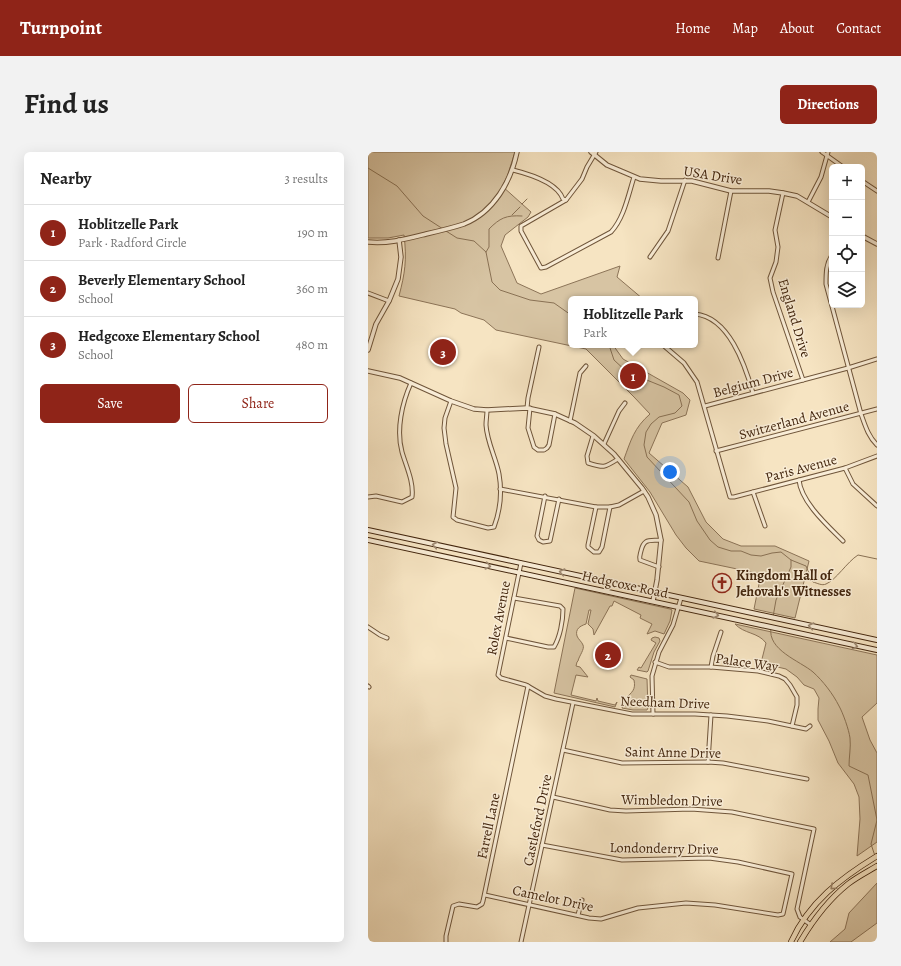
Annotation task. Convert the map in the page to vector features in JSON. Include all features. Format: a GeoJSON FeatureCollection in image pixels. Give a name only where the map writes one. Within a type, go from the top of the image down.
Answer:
{"type":"FeatureCollection","features":[{"type":"Feature","properties":{"kind":"main road","name":"Hedgcoxe Road"},"geometry":{"type":"LineString","coordinates":[[368,530],[877,640]]}},
{"type":"Feature","properties":{"kind":"main road","name":"Hedgcoxe Road"},"geometry":{"type":"LineString","coordinates":[[368,540],[877,650]]}},
{"type":"Feature","properties":{"kind":"main road"},"geometry":{"type":"LineString","coordinates":[[834,641],[836,631]]}},
{"type":"Feature","properties":{"kind":"main road"},"geometry":{"type":"LineString","coordinates":[[791,942],[804,920],[822,897],[843,878],[877,856]]}},
{"type":"Feature","properties":{"kind":"main road"},"geometry":{"type":"LineString","coordinates":[[800,942],[828,902],[848,884],[877,866]]}},
{"type":"Feature","properties":{"kind":"main road"},"geometry":{"type":"LineString","coordinates":[[843,878],[848,884]]}},
{"type":"Feature","properties":{"kind":"street"},"geometry":{"type":"LineString","coordinates":[[368,242],[380,243],[418,236],[461,225],[474,219],[492,204],[503,190],[513,170],[517,152]]}},
{"type":"Feature","properties":{"kind":"street"},"geometry":{"type":"LineString","coordinates":[[822,152],[828,153],[840,164]]}},
{"type":"Feature","properties":{"kind":"street"},"geometry":{"type":"LineString","coordinates":[[594,153],[582,179],[566,200],[522,224],[520,228],[539,266],[542,268],[611,232],[617,225],[621,216],[634,177]]}},
{"type":"Feature","properties":{"kind":"street","name":"USA Drive"},"geometry":{"type":"LineString","coordinates":[[594,153],[607,164],[634,177],[661,181],[685,180],[706,183],[731,192],[769,191],[783,193],[797,196],[829,215]]}},
{"type":"Feature","properties":{"kind":"street"},"geometry":{"type":"LineString","coordinates":[[808,202],[821,177],[828,153]]}},
{"type":"Feature","properties":{"kind":"street"},"geometry":{"type":"LineString","coordinates":[[513,170],[536,176],[552,186],[562,194],[566,200]]}},
{"type":"Feature","properties":{"kind":"street"},"geometry":{"type":"LineString","coordinates":[[650,257],[668,231],[685,180]]}},
{"type":"Feature","properties":{"kind":"street"},"geometry":{"type":"LineString","coordinates":[[865,182],[877,191]]}},
{"type":"Feature","properties":{"kind":"street"},"geometry":{"type":"LineString","coordinates":[[718,258],[731,192]]}},
{"type":"Feature","properties":{"kind":"street","name":"England Drive"},"geometry":{"type":"LineString","coordinates":[[783,193],[775,230],[778,254],[770,278],[773,292],[803,380]]}},
{"type":"Feature","properties":{"kind":"street"},"geometry":{"type":"LineString","coordinates":[[865,238],[877,244]]}},
{"type":"Feature","properties":{"kind":"street"},"geometry":{"type":"LineString","coordinates":[[368,350],[377,322],[394,290],[400,269],[401,257],[399,240]]}},
{"type":"Feature","properties":{"kind":"street"},"geometry":{"type":"LineString","coordinates":[[829,260],[826,269],[826,284],[861,414],[867,431],[877,445]]}},
{"type":"Feature","properties":{"kind":"street"},"geometry":{"type":"LineString","coordinates":[[368,293],[389,301]]}},
{"type":"Feature","properties":{"kind":"street"},"geometry":{"type":"LineString","coordinates":[[698,315],[706,316],[722,327],[746,368],[753,393]]}},
{"type":"Feature","properties":{"kind":"street"},"geometry":{"type":"LineString","coordinates":[[540,347],[528,398],[528,428],[534,447],[538,450],[544,450],[549,446],[555,414]]}},
{"type":"Feature","properties":{"kind":"street"},"geometry":{"type":"LineString","coordinates":[[666,348],[684,363],[697,382],[716,451]]}},
{"type":"Feature","properties":{"kind":"street","name":"Belgium Drive"},"geometry":{"type":"LineString","coordinates":[[704,406],[877,359]]}},
{"type":"Feature","properties":{"kind":"street"},"geometry":{"type":"LineString","coordinates":[[570,421],[580,373],[586,366]]}},
{"type":"Feature","properties":{"kind":"street"},"geometry":{"type":"LineString","coordinates":[[368,371],[389,375],[474,409],[487,410],[529,408],[555,414],[570,421],[604,444],[644,491],[653,506],[661,540],[659,567],[653,601]]}},
{"type":"Feature","properties":{"kind":"street"},"geometry":{"type":"LineString","coordinates":[[368,497],[376,496],[402,502],[412,497],[412,486],[401,450],[400,439],[401,415],[411,383]]}},
{"type":"Feature","properties":{"kind":"street"},"geometry":{"type":"LineString","coordinates":[[451,401],[445,418],[444,428],[456,488],[453,517],[457,520],[488,528],[494,527],[496,521],[500,489],[500,475],[487,435],[487,410]]}},
{"type":"Feature","properties":{"kind":"street"},"geometry":{"type":"LineString","coordinates":[[604,444],[619,411],[626,403]]}},
{"type":"Feature","properties":{"kind":"street","name":"Switzerland Avenue"},"geometry":{"type":"LineString","coordinates":[[716,451],[877,409]]}},
{"type":"Feature","properties":{"kind":"street"},"geometry":{"type":"LineString","coordinates":[[593,436],[587,456],[588,463],[605,467],[618,459]]}},
{"type":"Feature","properties":{"kind":"street","name":"Paris Avenue"},"geometry":{"type":"LineString","coordinates":[[716,451],[730,497],[845,468],[877,456]]}},
{"type":"Feature","properties":{"kind":"street"},"geometry":{"type":"LineString","coordinates":[[845,468],[853,484],[877,506]]}},
{"type":"Feature","properties":{"kind":"street"},"geometry":{"type":"LineString","coordinates":[[799,480],[799,485],[817,515],[843,541]]}},
{"type":"Feature","properties":{"kind":"street"},"geometry":{"type":"LineString","coordinates":[[500,489],[545,496],[596,507],[610,507],[627,502],[644,491]]}},
{"type":"Feature","properties":{"kind":"street"},"geometry":{"type":"LineString","coordinates":[[753,492],[765,526]]}},
{"type":"Feature","properties":{"kind":"street"},"geometry":{"type":"LineString","coordinates":[[545,496],[537,536],[542,542],[550,541],[559,499]]}},
{"type":"Feature","properties":{"kind":"street"},"geometry":{"type":"LineString","coordinates":[[596,507],[588,545],[588,547],[594,552],[599,552],[602,547],[610,507]]}},
{"type":"Feature","properties":{"kind":"street"},"geometry":{"type":"LineString","coordinates":[[659,567],[640,560],[639,558],[643,543],[645,541],[661,540]]}},
{"type":"Feature","properties":{"kind":"street","name":"Rolex Avenue"},"geometry":{"type":"LineString","coordinates":[[499,677],[498,675],[521,563]]}},
{"type":"Feature","properties":{"kind":"street"},"geometry":{"type":"LineString","coordinates":[[506,638],[548,647],[554,647],[558,641],[563,609],[560,606],[514,598]]}},
{"type":"Feature","properties":{"kind":"street"},"geometry":{"type":"LineString","coordinates":[[653,714],[651,686],[655,662],[672,629],[681,598]]}},
{"type":"Feature","properties":{"kind":"street"},"geometry":{"type":"LineString","coordinates":[[368,627],[387,638]]}},
{"type":"Feature","properties":{"kind":"street"},"geometry":{"type":"LineString","coordinates":[[711,667],[712,656],[721,632]]}},
{"type":"Feature","properties":{"kind":"street","name":"Palace Way"},"geometry":{"type":"LineString","coordinates":[[655,662],[669,667],[711,667],[764,672],[779,676],[785,679],[794,689],[797,697],[797,705],[792,726]]}},
{"type":"Feature","properties":{"kind":"street","name":"Needham Drive"},"geometry":{"type":"LineString","coordinates":[[499,677],[528,686],[544,696],[632,714],[711,715],[768,721],[806,729],[810,726]]}},
{"type":"Feature","properties":{"kind":"street","name":"Farrell Lane"},"geometry":{"type":"LineString","coordinates":[[485,895],[528,686]]}},
{"type":"Feature","properties":{"kind":"street","name":"Castleford Drive"},"geometry":{"type":"LineString","coordinates":[[521,942],[573,702]]}},
{"type":"Feature","properties":{"kind":"street"},"geometry":{"type":"LineString","coordinates":[[708,762],[711,715]]}},
{"type":"Feature","properties":{"kind":"street","name":"Saint Anne Drive"},"geometry":{"type":"LineString","coordinates":[[563,750],[622,763],[708,762],[742,766],[807,779]]}},
{"type":"Feature","properties":{"kind":"street","name":"Wimbledon Drive"},"geometry":{"type":"LineString","coordinates":[[553,797],[604,809],[626,812],[691,809],[732,812],[814,829],[797,910],[800,917],[804,920]]}},
{"type":"Feature","properties":{"kind":"street","name":"Londonderry Drive"},"geometry":{"type":"LineString","coordinates":[[542,845],[622,860],[709,858],[738,862],[792,874],[783,914]]}},
{"type":"Feature","properties":{"kind":"street"},"geometry":{"type":"LineString","coordinates":[[446,942],[453,906],[459,904],[477,907],[482,904],[485,895]]}},
{"type":"Feature","properties":{"kind":"street","name":"Camelot Drive"},"geometry":{"type":"LineString","coordinates":[[485,895],[589,918],[601,919],[638,908],[686,903],[715,905],[778,915],[783,914]]}},
{"type":"Feature","properties":{"kind":"street"},"geometry":{"type":"LineString","coordinates":[[578,915],[582,900]]}},
{"type":"Feature","properties":{"kind":"street"},"geometry":{"type":"LineString","coordinates":[[804,920],[811,925]]}},
{"type":"Feature","properties":{"kind":"shaded area"},"geometry":{"type":"Polygon","coordinates":[[[368,152],[515,152],[507,177],[502,186],[531,212],[528,217],[505,235],[501,246],[517,283],[541,294],[620,266],[617,277],[639,296],[568,296],[568,345],[496,330],[484,320],[461,313],[455,309],[399,296],[405,266],[404,235],[388,238],[368,238],[368,152]]]}},
{"type":"Feature","properties":{"kind":"shaded area"},"geometry":{"type":"Polygon","coordinates":[[[581,348],[615,348],[623,359],[683,393],[690,400],[686,415],[662,423],[649,453],[688,487],[706,522],[723,539],[741,546],[775,546],[809,561],[795,618],[754,609],[761,574],[699,561],[686,548],[676,535],[650,492],[624,459],[637,429],[650,414],[586,349],[581,348]]]}},
{"type":"Feature","properties":{"kind":"shaded area"},"geometry":{"type":"Polygon","coordinates":[[[575,588],[672,610],[670,621],[664,634],[655,631],[647,634],[652,624],[640,618],[641,615],[614,601],[594,635],[593,629],[588,624],[591,610],[589,610],[586,624],[577,630],[577,636],[582,644],[583,651],[576,666],[580,667],[588,677],[576,675],[571,695],[596,701],[597,698],[598,701],[615,705],[617,702],[615,707],[554,693],[575,588]]]}},
{"type":"Feature","properties":{"kind":"shaded area"},"geometry":{"type":"Polygon","coordinates":[[[735,624],[877,655],[877,703],[862,717],[870,740],[877,753],[877,842],[857,856],[860,819],[859,797],[854,784],[838,763],[818,720],[819,698],[814,689],[804,685],[797,677],[786,669],[761,663],[766,643],[763,639],[743,630],[735,624]]]}},
{"type":"Feature","properties":{"kind":"shaded area"},"geometry":{"type":"Polygon","coordinates":[[[655,637],[659,638],[660,641],[654,652],[648,671],[637,670],[639,667],[641,668],[656,643],[651,640],[655,637]]]}},
{"type":"Feature","properties":{"kind":"shaded area"},"geometry":{"type":"Polygon","coordinates":[[[631,675],[647,679],[647,710],[622,708],[625,699],[634,689],[634,680],[630,677],[631,675]]]}},
{"type":"Feature","properties":{"kind":"shaded area"},"geometry":{"type":"Polygon","coordinates":[[[877,883],[877,923],[851,942],[830,942],[845,929],[849,913],[877,883]]]}},
{"type":"Feature","properties":{"kind":"waterway"},"geometry":{"type":"LineString","coordinates":[[368,168],[397,186],[423,216],[443,229]]}},
{"type":"Feature","properties":{"kind":"waterway"},"geometry":{"type":"LineString","coordinates":[[522,204],[527,199]]}},
{"type":"Feature","properties":{"kind":"waterway"},"geometry":{"type":"LineString","coordinates":[[512,215],[520,207]]}},
{"type":"Feature","properties":{"kind":"waterway"},"geometry":{"type":"LineString","coordinates":[[486,252],[489,247],[489,229],[504,218],[522,216]]}},
{"type":"Feature","properties":{"kind":"waterway"},"geometry":{"type":"LineString","coordinates":[[446,231],[457,238],[474,241],[486,252],[492,282],[500,290],[530,300],[554,303],[568,313]]}},
{"type":"Feature","properties":{"kind":"waterway"},"geometry":{"type":"LineString","coordinates":[[610,348],[614,360],[627,372],[664,387],[679,395],[682,406],[675,413],[659,417],[651,424],[646,432],[644,445],[647,457],[689,502],[697,521],[710,540],[718,547],[731,551],[741,551],[751,555],[761,556],[781,552],[791,560],[806,566],[813,582],[823,585],[834,579],[858,555],[877,559]]}},
{"type":"Feature","properties":{"kind":"waterway"},"geometry":{"type":"LineString","coordinates":[[773,617],[776,600],[791,567],[791,560]]}},
{"type":"Feature","properties":{"kind":"waterway"},"geometry":{"type":"LineString","coordinates":[[771,628],[771,636],[779,649],[813,672],[831,692],[841,709],[850,738],[849,766],[868,775],[877,820],[871,844],[875,856]]}},
{"type":"Feature","properties":{"kind":"place","name":"Hedgcoxe Elementary School"},"geometry":{"type":"Point","coordinates":[443,352]}},
{"type":"Feature","properties":{"kind":"place","name":"Hoblitzelle Park"},"geometry":{"type":"Point","coordinates":[633,376]}},
{"type":"Feature","properties":{"kind":"place","name":"Kingdom Hall of Jehovah's Witnesses"},"geometry":{"type":"Point","coordinates":[722,583]}},
{"type":"Feature","properties":{"kind":"place","name":"Beverly Elementary School"},"geometry":{"type":"Point","coordinates":[608,655]}}]}
